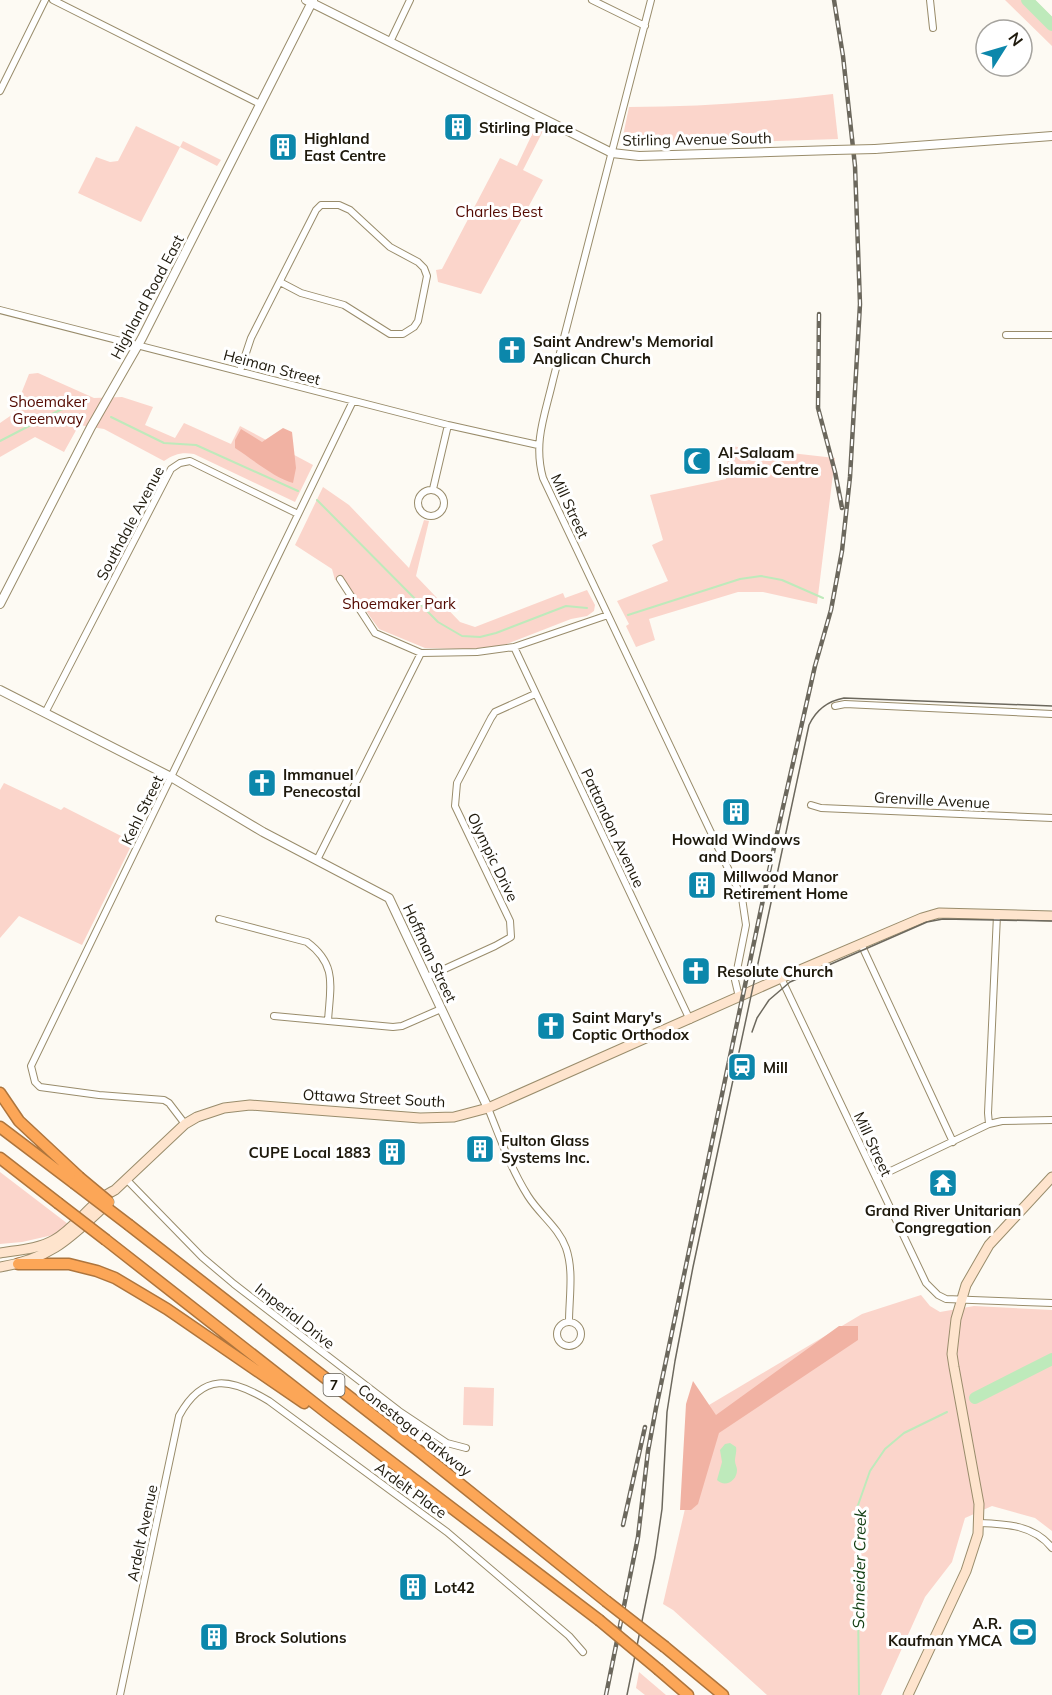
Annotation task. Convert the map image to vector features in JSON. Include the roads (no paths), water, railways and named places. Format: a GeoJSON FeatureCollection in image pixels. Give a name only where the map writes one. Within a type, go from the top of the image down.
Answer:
{"type":"FeatureCollection","features":[{"type":"Feature","properties":{"kind":"highway"},"geometry":{"type":"LineString","coordinates":[[0,1093],[19,1121],[77,1180]]}},
{"type":"Feature","properties":{"kind":"highway","name":"Conestoga Parkway"},"geometry":{"type":"LineString","coordinates":[[0,1127],[77,1180],[129,1222],[140,1234],[410,1444],[723,1695]]}},
{"type":"Feature","properties":{"kind":"highway","name":"7"},"geometry":{"type":"LineString","coordinates":[[0,1158],[327,1413],[599,1620],[688,1695]]}},
{"type":"Feature","properties":{"kind":"highway"},"geometry":{"type":"LineString","coordinates":[[18,1264],[69,1264],[115,1278],[167,1309],[311,1408],[327,1413]]}},
{"type":"Feature","properties":{"kind":"main road","name":"Ottawa Street South"},"geometry":{"type":"LineString","coordinates":[[0,1253],[45,1244],[55,1239],[68,1230],[106,1194],[115,1190],[185,1124],[204,1114],[224,1108],[250,1106],[420,1118],[454,1117],[488,1108],[781,978],[931,915],[1052,916]]}},
{"type":"Feature","properties":{"kind":"main road"},"geometry":{"type":"LineString","coordinates":[[908,1695],[966,1571],[979,1523],[979,1504],[952,1354],[961,1299],[972,1272],[989,1245],[1052,1177]]}},
{"type":"Feature","properties":{"kind":"main road","name":"Ottawa Street South"},"geometry":{"type":"LineString","coordinates":[[0,1267],[18,1264],[48,1253],[61,1245],[112,1200],[115,1190]]}},
{"type":"Feature","properties":{"kind":"street"},"geometry":{"type":"LineString","coordinates":[[0,91],[45,0]]}},
{"type":"Feature","properties":{"kind":"street"},"geometry":{"type":"LineString","coordinates":[[53,0],[260,104]]}},
{"type":"Feature","properties":{"kind":"street"},"geometry":{"type":"LineString","coordinates":[[390,42],[410,0]]}},
{"type":"Feature","properties":{"kind":"street"},"geometry":{"type":"LineString","coordinates":[[592,0],[645,26]]}},
{"type":"Feature","properties":{"kind":"street","name":"Mill Street"},"geometry":{"type":"LineString","coordinates":[[651,0],[553,380],[538,445],[538,457],[543,478],[742,898],[746,925],[735,980],[739,997]]}},
{"type":"Feature","properties":{"kind":"street"},"geometry":{"type":"LineString","coordinates":[[930,0],[933,28]]}},
{"type":"Feature","properties":{"kind":"street","name":"Highland Road East"},"geometry":{"type":"LineString","coordinates":[[0,604],[91,427],[139,345],[310,1]]}},
{"type":"Feature","properties":{"kind":"street","name":"Stirling Avenue South"},"geometry":{"type":"LineString","coordinates":[[310,1],[612,153],[639,156],[875,149],[1052,136]]}},
{"type":"Feature","properties":{"kind":"street"},"geometry":{"type":"LineString","coordinates":[[240,371],[251,338],[316,210],[321,205],[339,205],[350,210],[390,247],[418,262],[424,268],[427,276],[418,321],[414,327],[403,334],[390,334],[344,305],[301,293],[280,282]]}},
{"type":"Feature","properties":{"kind":"street","name":"Heiman Street"},"geometry":{"type":"LineString","coordinates":[[0,310],[448,425],[538,445]]}},
{"type":"Feature","properties":{"kind":"street"},"geometry":{"type":"LineString","coordinates":[[1006,335],[1052,335]]}},
{"type":"Feature","properties":{"kind":"street","name":"Kehl Street"},"geometry":{"type":"LineString","coordinates":[[185,1124],[173,1107],[164,1100],[99,1095],[40,1087],[31,1073],[31,1066],[353,401]]}},
{"type":"Feature","properties":{"kind":"street"},"geometry":{"type":"LineString","coordinates":[[433,489],[448,425]]}},
{"type":"Feature","properties":{"kind":"street","name":"Southdale Avenue"},"geometry":{"type":"LineString","coordinates":[[45,713],[171,469],[180,463],[190,461],[297,514]]}},
{"type":"Feature","properties":{"kind":"street"},"geometry":{"type":"LineString","coordinates":[[433,489],[442,494],[445,503],[442,512],[429,516],[420,510],[418,502],[424,492],[433,489]]}},
{"type":"Feature","properties":{"kind":"street"},"geometry":{"type":"LineString","coordinates":[[340,579],[375,633],[421,652],[477,652],[514,647],[608,615]]}},
{"type":"Feature","properties":{"kind":"street","name":"Pattandon Avenue"},"geometry":{"type":"LineString","coordinates":[[514,647],[690,1020]]}},
{"type":"Feature","properties":{"kind":"street"},"geometry":{"type":"LineString","coordinates":[[316,860],[421,652]]}},
{"type":"Feature","properties":{"kind":"street","name":"Hoffman Street"},"geometry":{"type":"LineString","coordinates":[[0,690],[171,777],[263,832],[389,898],[525,1191],[565,1245],[570,1270],[569,1322]]}},
{"type":"Feature","properties":{"kind":"street","name":"Olympic Drive"},"geometry":{"type":"LineString","coordinates":[[427,977],[511,937],[510,921],[455,806],[457,783],[495,712],[535,694]]}},
{"type":"Feature","properties":{"kind":"street"},"geometry":{"type":"LineString","coordinates":[[835,706],[845,704],[1052,714]]}},
{"type":"Feature","properties":{"kind":"street","name":"Grenville Avenue"},"geometry":{"type":"LineString","coordinates":[[811,805],[821,808],[1052,818]]}},
{"type":"Feature","properties":{"kind":"street"},"geometry":{"type":"LineString","coordinates":[[989,1124],[997,915]]}},
{"type":"Feature","properties":{"kind":"street"},"geometry":{"type":"LineString","coordinates":[[219,919],[307,942],[317,950],[330,970],[328,1021]]}},
{"type":"Feature","properties":{"kind":"street"},"geometry":{"type":"LineString","coordinates":[[861,944],[953,1142]]}},
{"type":"Feature","properties":{"kind":"street","name":"Mill Street"},"geometry":{"type":"LineString","coordinates":[[781,978],[924,1281],[938,1295],[946,1299],[1052,1303]]}},
{"type":"Feature","properties":{"kind":"street"},"geometry":{"type":"LineString","coordinates":[[274,1016],[393,1027],[402,1026],[441,1009]]}},
{"type":"Feature","properties":{"kind":"street"},"geometry":{"type":"LineString","coordinates":[[876,1178],[989,1124],[1002,1121],[1052,1120]]}},
{"type":"Feature","properties":{"kind":"street","name":"Imperial Drive"},"geometry":{"type":"LineString","coordinates":[[126,1179],[202,1257],[234,1284],[399,1411],[447,1443],[466,1448]]}},
{"type":"Feature","properties":{"kind":"street","name":"Ardelt Place"},"geometry":{"type":"LineString","coordinates":[[205,1387],[230,1383],[251,1390],[269,1401],[447,1532],[569,1636],[583,1652]]}},
{"type":"Feature","properties":{"kind":"street","name":"Ardelt Avenue"},"geometry":{"type":"LineString","coordinates":[[120,1695],[179,1416],[188,1400],[205,1387]]}},
{"type":"Feature","properties":{"kind":"street"},"geometry":{"type":"LineString","coordinates":[[979,1523],[1014,1525],[1027,1529],[1041,1537],[1052,1548]]}},
{"type":"Feature","properties":{"kind":"waterway","name":"Schneider Creek"},"geometry":{"type":"LineString","coordinates":[[1027,0],[1052,25]]}},
{"type":"Feature","properties":{"kind":"waterway"},"geometry":{"type":"LineString","coordinates":[[0,441],[60,410],[75,405],[86,409]]}},
{"type":"Feature","properties":{"kind":"waterway"},"geometry":{"type":"LineString","coordinates":[[111,417],[164,443],[196,445],[298,491]]}},
{"type":"Feature","properties":{"kind":"waterway"},"geometry":{"type":"LineString","coordinates":[[317,500],[438,622],[462,636],[480,637],[496,633],[566,606],[587,608]]}},
{"type":"Feature","properties":{"kind":"waterway"},"geometry":{"type":"LineString","coordinates":[[628,615],[740,579],[761,576],[782,580],[823,598]]}},
{"type":"Feature","properties":{"kind":"waterway","name":"Schneider Creek"},"geometry":{"type":"LineString","coordinates":[[975,1398],[1052,1359]]}},
{"type":"Feature","properties":{"kind":"waterway","name":"Schneider Creek"},"geometry":{"type":"LineString","coordinates":[[859,1695],[857,1508],[870,1471],[885,1449],[904,1433],[947,1412]]}},
{"type":"Feature","properties":{"kind":"tram line"},"geometry":{"type":"LineString","coordinates":[[627,1695],[655,1557],[662,1509],[667,1412],[675,1361],[809,725],[823,707],[844,698],[1052,706]]}},
{"type":"Feature","properties":{"kind":"tram line"},"geometry":{"type":"LineString","coordinates":[[752,1032],[757,1018],[769,1000],[790,982],[927,922],[943,919],[1052,921]]}},
{"type":"Feature","properties":{"kind":"railway"},"geometry":{"type":"LineString","coordinates":[[606,1695],[638,1537],[648,1451],[656,1408],[776,838],[815,666],[831,610],[842,551],[850,477],[860,304],[855,166],[843,56],[834,0]]}},
{"type":"Feature","properties":{"kind":"railway"},"geometry":{"type":"LineString","coordinates":[[819,314],[818,408],[842,508]]}},
{"type":"Feature","properties":{"kind":"railway"},"geometry":{"type":"LineString","coordinates":[[623,1525],[645,1427]]}},
{"type":"Feature","properties":{"kind":"place","name":"Stirling Place"},"geometry":{"type":"Point","coordinates":[458,127]}},
{"type":"Feature","properties":{"kind":"place","name":"Highland East Centre"},"geometry":{"type":"Point","coordinates":[283,147]}},
{"type":"Feature","properties":{"kind":"place","name":"Saint Andrew's Memorial Anglican Church"},"geometry":{"type":"Point","coordinates":[512,350]}},
{"type":"Feature","properties":{"kind":"place","name":"Al-Salaam Islamic Centre"},"geometry":{"type":"Point","coordinates":[697,461]}},
{"type":"Feature","properties":{"kind":"place","name":"Immanuel Penecostal"},"geometry":{"type":"Point","coordinates":[262,783]}},
{"type":"Feature","properties":{"kind":"place","name":"Howald Windows and Doors"},"geometry":{"type":"Point","coordinates":[736,812]}},
{"type":"Feature","properties":{"kind":"place","name":"Millwood Manor Retirement Home"},"geometry":{"type":"Point","coordinates":[702,885]}},
{"type":"Feature","properties":{"kind":"place","name":"Resolute Church"},"geometry":{"type":"Point","coordinates":[696,971]}},
{"type":"Feature","properties":{"kind":"place","name":"Saint Mary's Coptic Orthodox"},"geometry":{"type":"Point","coordinates":[551,1026]}},
{"type":"Feature","properties":{"kind":"place","name":"Mill"},"geometry":{"type":"Point","coordinates":[742,1067]}},
{"type":"Feature","properties":{"kind":"place","name":"Fulton Glass Systems Inc."},"geometry":{"type":"Point","coordinates":[480,1149]}},
{"type":"Feature","properties":{"kind":"place","name":"CUPE Local 1883"},"geometry":{"type":"Point","coordinates":[392,1152]}},
{"type":"Feature","properties":{"kind":"place","name":"Grand River Unitarian Congregation"},"geometry":{"type":"Point","coordinates":[943,1183]}},
{"type":"Feature","properties":{"kind":"place","name":"Lot42"},"geometry":{"type":"Point","coordinates":[413,1587]}},
{"type":"Feature","properties":{"kind":"place","name":"A.R. Kaufman YMCA"},"geometry":{"type":"Point","coordinates":[1023,1632]}},
{"type":"Feature","properties":{"kind":"place","name":"Brock Solutions"},"geometry":{"type":"Point","coordinates":[214,1637]}},
{"type":"Feature","properties":{"kind":"park label","name":"Charles Best"},"geometry":{"type":"Point","coordinates":[499,211]}},
{"type":"Feature","properties":{"kind":"park label","name":"Shoemaker Greenway"},"geometry":{"type":"Point","coordinates":[48,410]}},
{"type":"Feature","properties":{"kind":"park label","name":"Shoemaker Park"},"geometry":{"type":"Point","coordinates":[399,603]}}]}
